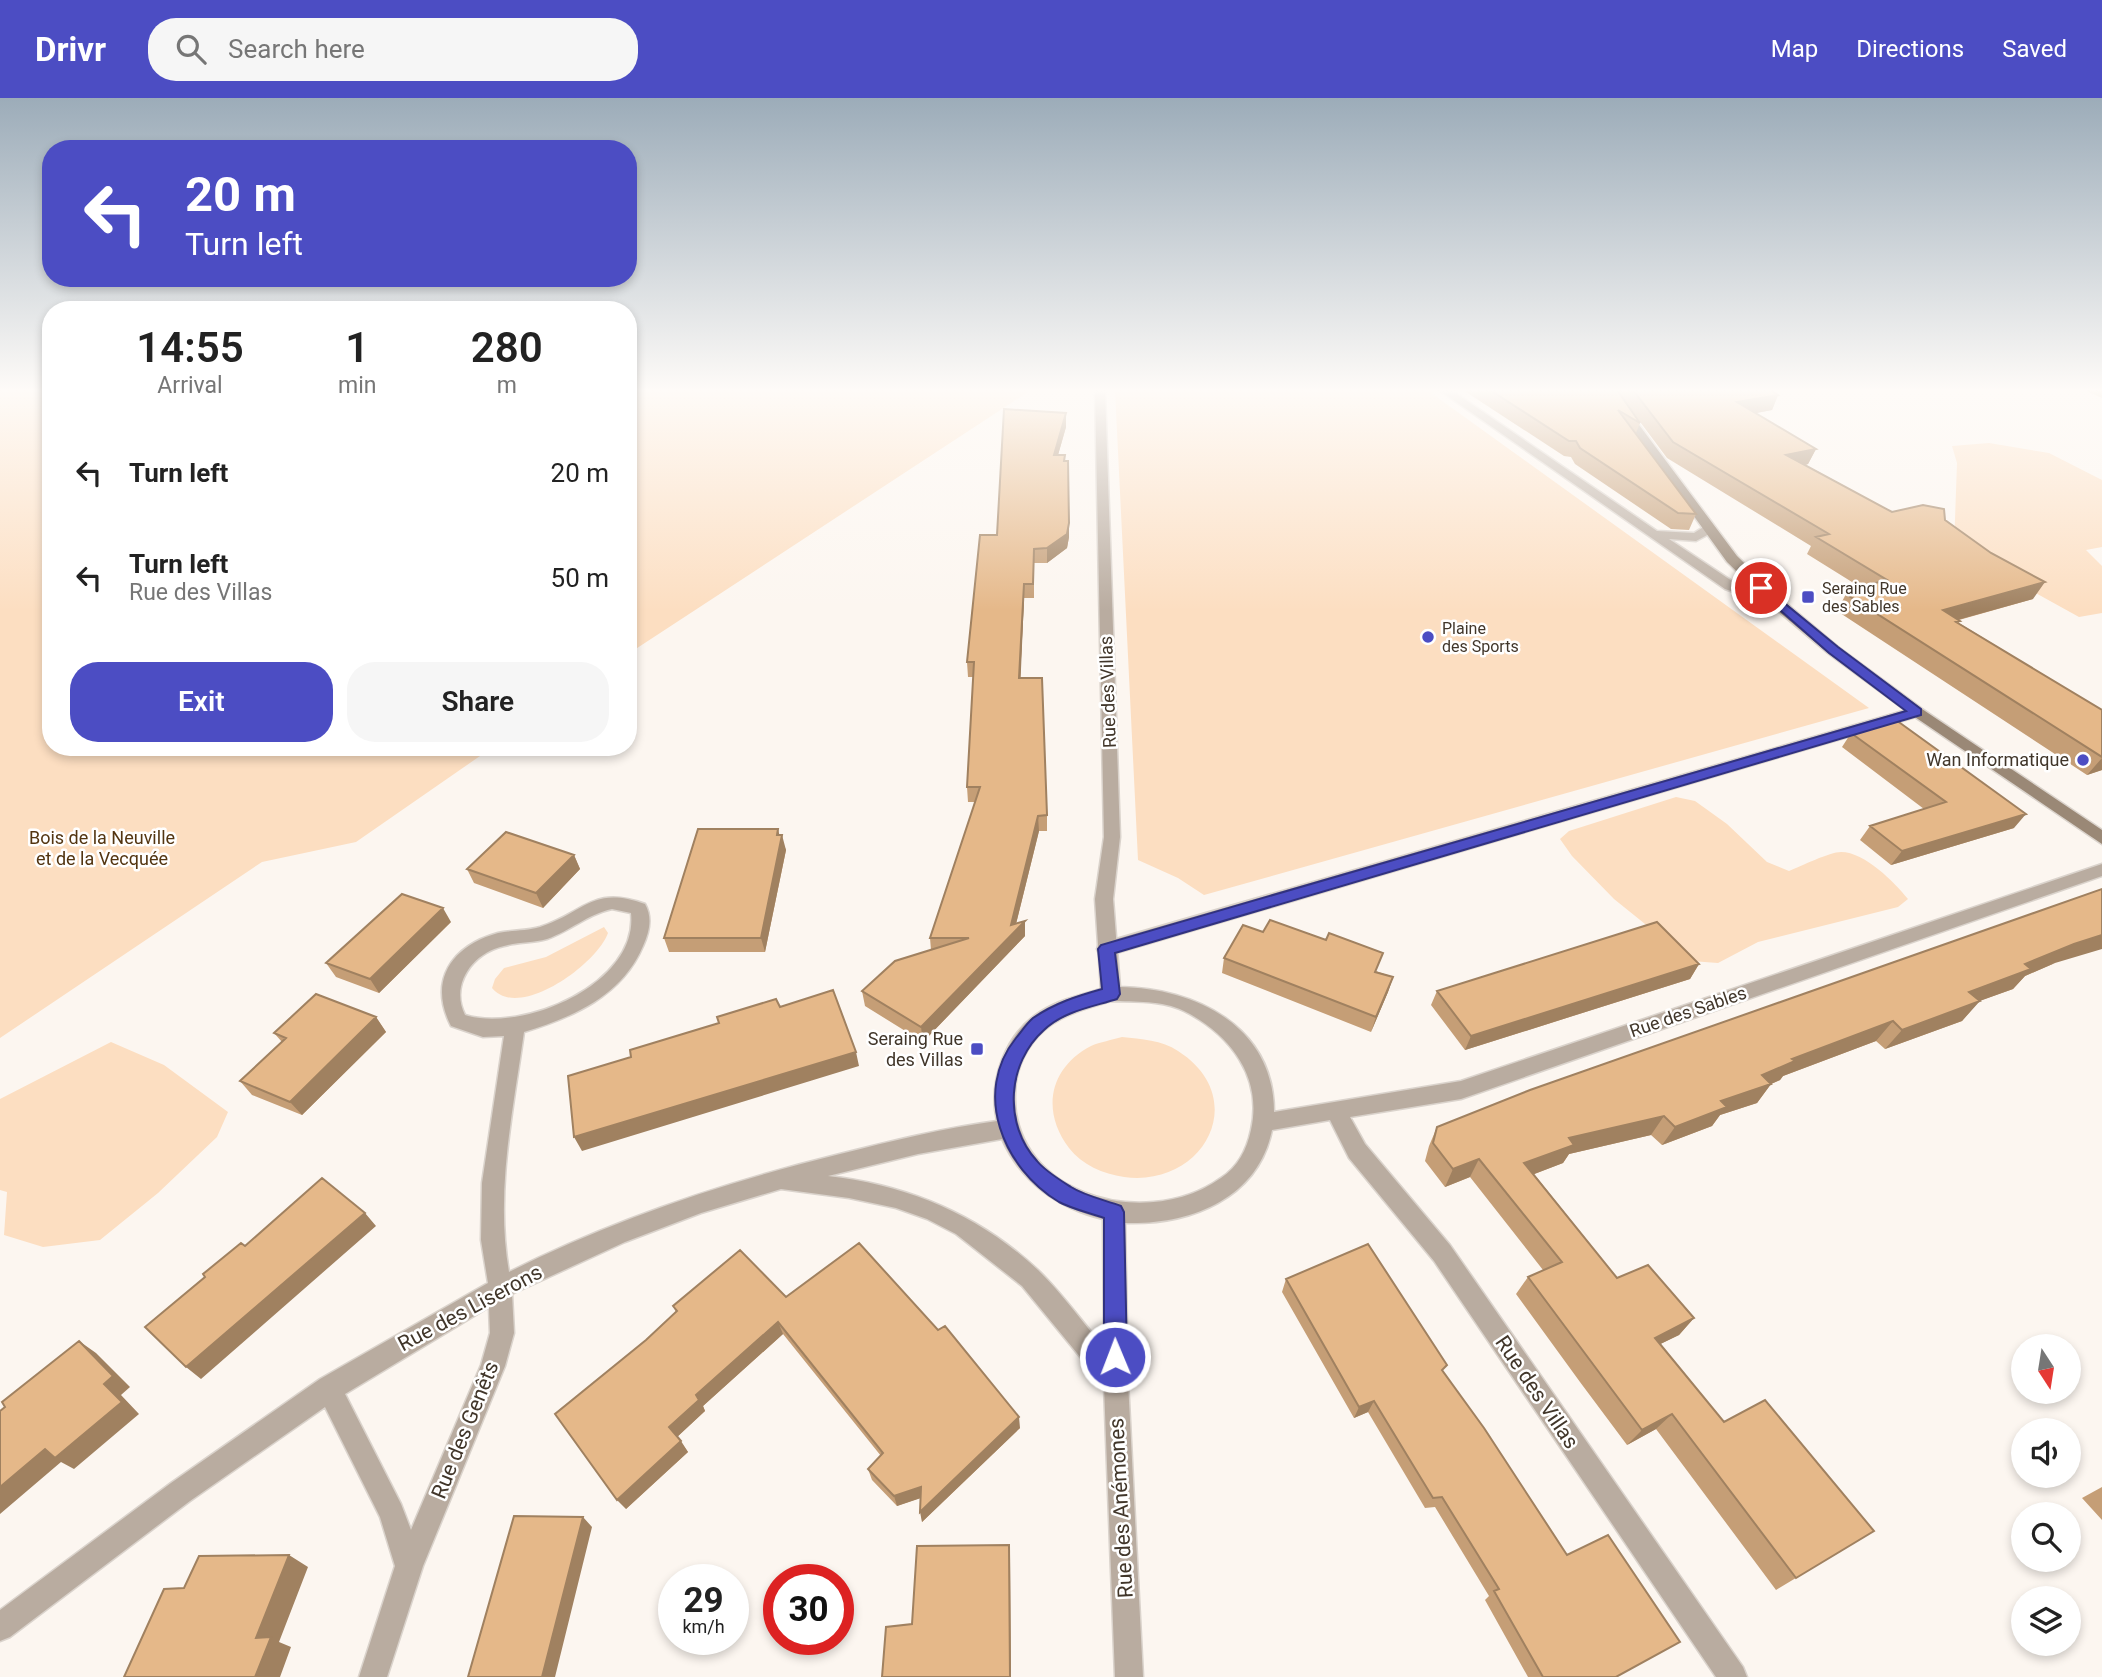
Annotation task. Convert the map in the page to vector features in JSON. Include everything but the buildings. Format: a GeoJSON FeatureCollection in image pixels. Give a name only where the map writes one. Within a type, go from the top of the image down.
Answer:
{"type":"FeatureCollection","features":[{"type":"Feature","properties":{"kind":"street","name":"Rue des Villas"},"geometry":{"type":"LineString","coordinates":[[1102,464],[1112,837],[1104,899],[1111,994]]}},
{"type":"Feature","properties":{"kind":"street"},"geometry":{"type":"LineString","coordinates":[[1552,464],[1730,586],[1777,603]]}},
{"type":"Feature","properties":{"kind":"street"},"geometry":{"type":"LineString","coordinates":[[1662,464],[1745,573],[1777,603],[1833,650],[1917,712],[2102,838]]}},
{"type":"Feature","properties":{"kind":"street"},"geometry":{"type":"LineString","coordinates":[[1649,530],[1666,536],[1696,537],[1709,529]]}},
{"type":"Feature","properties":{"kind":"street"},"geometry":{"type":"LineString","coordinates":[[1107,949],[1917,712]]}},
{"type":"Feature","properties":{"kind":"street","name":"Rue des Sables"},"geometry":{"type":"LineString","coordinates":[[1265,1122],[1461,1090],[2102,870]]}},
{"type":"Feature","properties":{"kind":"street"},"geometry":{"type":"LineString","coordinates":[[624,901],[639,909],[642,921],[635,944],[624,966],[604,988],[543,1019],[515,1027],[483,1029],[458,1021],[450,1009],[447,993],[450,981],[464,963],[478,950],[495,941],[543,933],[597,905],[624,901]]}},
{"type":"Feature","properties":{"kind":"street"},"geometry":{"type":"LineString","coordinates":[[1111,994],[1151,995],[1189,1005],[1222,1025],[1248,1053],[1263,1086],[1265,1122],[1254,1155],[1231,1184],[1198,1204],[1157,1214],[1114,1212],[1066,1196],[1029,1167],[1008,1129],[1003,1090],[1014,1054],[1038,1024],[1072,1004],[1111,994]]}},
{"type":"Feature","properties":{"kind":"street","name":"Rue des Genêts"},"geometry":{"type":"LineString","coordinates":[[373,1677],[409,1566],[494,1366],[502,1333],[500,1288],[492,1240],[493,1183],[515,1027]]}},
{"type":"Feature","properties":{"kind":"street","name":"Rue des Villas"},"geometry":{"type":"LineString","coordinates":[[1336,1111],[1357,1151],[1442,1253],[1732,1677]]}},
{"type":"Feature","properties":{"kind":"street","name":"Rue des Liserons"},"geometry":{"type":"LineString","coordinates":[[0,1627],[180,1491],[329,1388],[500,1288],[602,1242],[775,1180],[906,1146],[965,1134],[1008,1129]]}},
{"type":"Feature","properties":{"kind":"street"},"geometry":{"type":"LineString","coordinates":[[775,1180],[849,1188],[896,1198],[934,1211],[964,1227],[1030,1278],[1116,1381]]}},
{"type":"Feature","properties":{"kind":"street","name":"Rue des Anémones"},"geometry":{"type":"LineString","coordinates":[[1114,1212],[1116,1381],[1129,1677]]}},
{"type":"Feature","properties":{"kind":"street"},"geometry":{"type":"LineString","coordinates":[[329,1388],[393,1513],[409,1566]]}},
{"type":"Feature","properties":{"kind":"green space","name":"Bois de la Neuville et de la Vecquée"},"geometry":{"type":"Polygon","coordinates":[[[0,464],[42,464],[42,756],[480,756],[356,842],[262,862],[0,1038],[0,464]]]}},
{"type":"Feature","properties":{"kind":"green space"},"geometry":{"type":"Polygon","coordinates":[[[637,464],[919,464],[637,648],[637,464]]]}},
{"type":"Feature","properties":{"kind":"green space","name":"Plaine des Sports"},"geometry":{"type":"Polygon","coordinates":[[[1119,464],[1529,464],[1869,708],[1204,895],[1178,878],[1138,860],[1119,464]]]}},
{"type":"Feature","properties":{"kind":"green space"},"geometry":{"type":"Polygon","coordinates":[[[1957,464],[2070,464],[2102,480],[2102,547],[2086,550],[2102,566],[2102,613],[2079,617],[1954,548],[1957,464]]]}},
{"type":"Feature","properties":{"kind":"green space"},"geometry":{"type":"Polygon","coordinates":[[[1676,797],[1695,801],[1727,824],[1767,862],[1789,871],[1830,854],[1850,853],[1878,869],[1908,899],[1898,907],[1758,942],[1718,963],[1691,961],[1614,899],[1572,856],[1560,839],[1569,831],[1676,797]]]}},
{"type":"Feature","properties":{"kind":"green space"},"geometry":{"type":"Polygon","coordinates":[[[604,927],[608,933],[601,946],[574,973],[556,984],[520,998],[504,996],[492,988],[504,968],[546,957],[604,927]]]}},
{"type":"Feature","properties":{"kind":"green space"},"geometry":{"type":"Polygon","coordinates":[[[1122,1037],[1144,1039],[1172,1047],[1200,1070],[1212,1092],[1215,1114],[1209,1136],[1196,1154],[1177,1169],[1152,1177],[1116,1176],[1087,1164],[1069,1148],[1055,1120],[1054,1091],[1066,1066],[1091,1046],[1122,1037]]]}},
{"type":"Feature","properties":{"kind":"green space"},"geometry":{"type":"Polygon","coordinates":[[[111,1042],[164,1065],[228,1112],[217,1137],[158,1193],[100,1240],[43,1247],[4,1235],[7,1192],[0,1190],[0,1099],[111,1042]]]}},
{"type":"Feature","properties":{"kind":"place","name":"Seraing Rue des Sables"},"geometry":{"type":"Point","coordinates":[1808,597]}},
{"type":"Feature","properties":{"kind":"place","name":"Plaine des Sports"},"geometry":{"type":"Point","coordinates":[1428,637]}},
{"type":"Feature","properties":{"kind":"place","name":"Wan Informatique"},"geometry":{"type":"Point","coordinates":[2083,760]}},
{"type":"Feature","properties":{"kind":"place","name":"Seraing Rue des Villas"},"geometry":{"type":"Point","coordinates":[977,1049]}},
{"type":"Feature","properties":{"kind":"route"},"geometry":{"type":"LineString","coordinates":[[1115,1357],[1114,1212],[1066,1196],[1029,1167],[1008,1129],[1003,1090],[1014,1054],[1038,1024],[1072,1004],[1111,994],[1107,949],[1917,712],[1833,650],[1761,588]]}}]}
